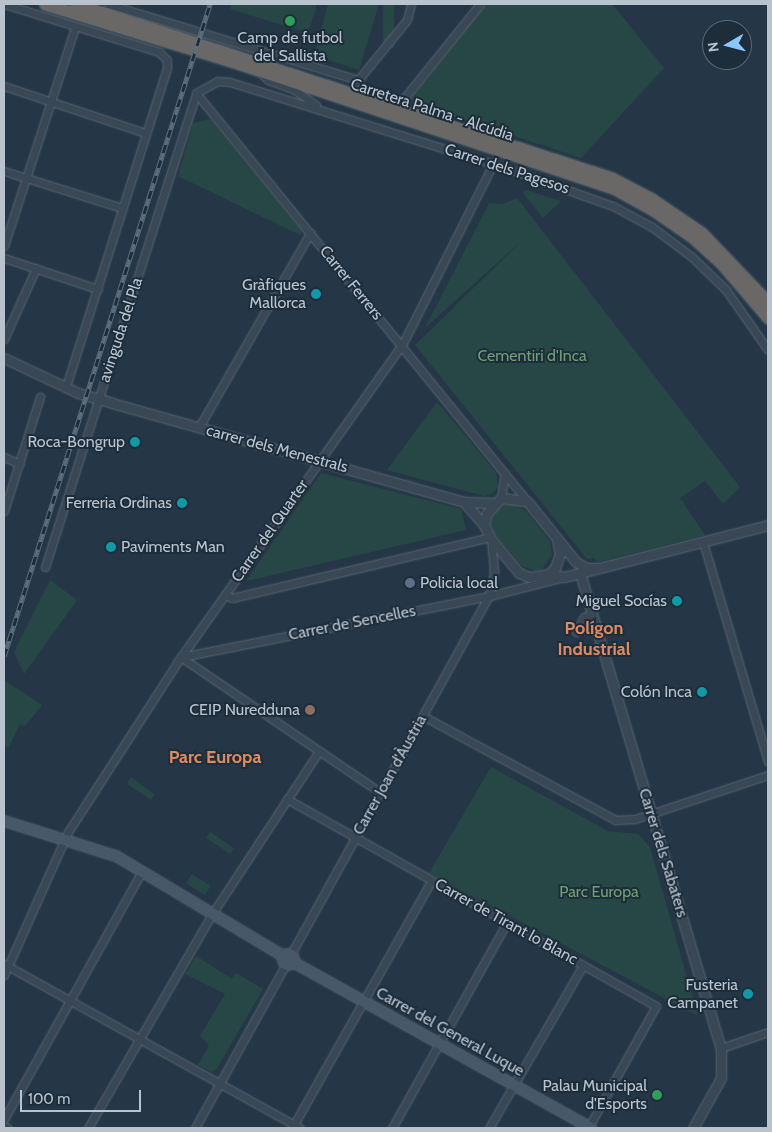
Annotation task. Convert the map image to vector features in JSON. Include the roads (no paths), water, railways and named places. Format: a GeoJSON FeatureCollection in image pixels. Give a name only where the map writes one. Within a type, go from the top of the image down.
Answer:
{"type":"FeatureCollection","features":[{"type":"Feature","properties":{"kind":"highway","name":"Carretera Palma - Alcúdia"},"geometry":{"type":"LineString","coordinates":[[45,4],[258,70],[352,97],[397,106],[583,167],[639,191],[702,233],[768,302]]}},
{"type":"Feature","properties":{"kind":"highway","name":"Carretera Palma - Alcúdia"},"geometry":{"type":"LineString","coordinates":[[76,4],[130,20],[595,181],[630,196],[677,226],[706,249],[768,318]]}},
{"type":"Feature","properties":{"kind":"main road","name":"Carrer del General Luque"},"geometry":{"type":"LineString","coordinates":[[4,821],[116,856],[141,873],[288,959],[589,1128]]}},
{"type":"Feature","properties":{"kind":"street"},"geometry":{"type":"LineString","coordinates":[[4,4],[159,52],[167,60],[98,289],[66,386]]}},
{"type":"Feature","properties":{"kind":"street"},"geometry":{"type":"LineString","coordinates":[[108,4],[358,80]]}},
{"type":"Feature","properties":{"kind":"street"},"geometry":{"type":"LineString","coordinates":[[352,97],[358,80],[407,20],[411,4]]}},
{"type":"Feature","properties":{"kind":"street"},"geometry":{"type":"LineString","coordinates":[[397,106],[480,4]]}},
{"type":"Feature","properties":{"kind":"street"},"geometry":{"type":"LineString","coordinates":[[118,6],[130,20]]}},
{"type":"Feature","properties":{"kind":"street"},"geometry":{"type":"LineString","coordinates":[[4,246],[75,27]]}},
{"type":"Feature","properties":{"kind":"street"},"geometry":{"type":"LineString","coordinates":[[258,70],[268,80],[293,89],[309,102],[328,112]]}},
{"type":"Feature","properties":{"kind":"street","name":"Carrer dels Pagesos"},"geometry":{"type":"LineString","coordinates":[[196,93],[218,80],[328,112],[589,195],[652,227],[692,257],[726,290],[768,350]]}},
{"type":"Feature","properties":{"kind":"street"},"geometry":{"type":"LineString","coordinates":[[4,86],[146,133]]}},
{"type":"Feature","properties":{"kind":"street","name":"Carrer Ferrers"},"geometry":{"type":"LineString","coordinates":[[196,93],[527,501]]}},
{"type":"Feature","properties":{"kind":"street","name":"avinguda del Pla"},"geometry":{"type":"LineString","coordinates":[[45,567],[94,397],[196,93]]}},
{"type":"Feature","properties":{"kind":"street","name":"Carrer del Quarter"},"geometry":{"type":"LineString","coordinates":[[4,975],[6,965],[66,839],[181,657],[402,345],[493,164]]}},
{"type":"Feature","properties":{"kind":"street"},"geometry":{"type":"LineString","coordinates":[[4,171],[122,208]]}},
{"type":"Feature","properties":{"kind":"street"},"geometry":{"type":"LineString","coordinates":[[199,427],[310,233]]}},
{"type":"Feature","properties":{"kind":"street"},"geometry":{"type":"LineString","coordinates":[[4,258],[98,289]]}},
{"type":"Feature","properties":{"kind":"street"},"geometry":{"type":"LineString","coordinates":[[4,339],[36,268]]}},
{"type":"Feature","properties":{"kind":"street","name":"carrer dels Menestrals"},"geometry":{"type":"LineString","coordinates":[[4,358],[78,392],[94,397],[464,502],[498,501]]}},
{"type":"Feature","properties":{"kind":"street"},"geometry":{"type":"LineString","coordinates":[[4,512],[40,397]]}},
{"type":"Feature","properties":{"kind":"street"},"geometry":{"type":"LineString","coordinates":[[4,457],[20,464]]}},
{"type":"Feature","properties":{"kind":"street"},"geometry":{"type":"LineString","coordinates":[[484,525],[487,513],[498,501],[505,473]]}},
{"type":"Feature","properties":{"kind":"street"},"geometry":{"type":"LineString","coordinates":[[498,501],[527,501],[576,562],[586,568],[599,568]]}},
{"type":"Feature","properties":{"kind":"street"},"geometry":{"type":"LineString","coordinates":[[464,502],[484,525],[491,538],[519,573],[538,576],[549,574],[564,577]]}},
{"type":"Feature","properties":{"kind":"street","name":"Carrer de Sencelles"},"geometry":{"type":"LineString","coordinates":[[181,657],[489,596],[768,525]]}},
{"type":"Feature","properties":{"kind":"street"},"geometry":{"type":"LineString","coordinates":[[225,595],[232,598],[491,538]]}},
{"type":"Feature","properties":{"kind":"street","name":"Carrer Joan d'Àustria"},"geometry":{"type":"LineString","coordinates":[[195,1128],[489,596],[494,572],[491,538]]}},
{"type":"Feature","properties":{"kind":"street"},"geometry":{"type":"LineString","coordinates":[[549,574],[560,554],[557,540]]}},
{"type":"Feature","properties":{"kind":"street"},"geometry":{"type":"LineString","coordinates":[[702,542],[768,762]]}},
{"type":"Feature","properties":{"kind":"street","name":"Carrer dels Sabaters"},"geometry":{"type":"LineString","coordinates":[[580,573],[590,615],[721,1048],[721,1078],[693,1128]]}},
{"type":"Feature","properties":{"kind":"street","name":"Carrer de Sencelles"},"geometry":{"type":"LineString","coordinates":[[523,588],[538,576]]}},
{"type":"Feature","properties":{"kind":"street"},"geometry":{"type":"LineString","coordinates":[[576,632],[584,617],[590,615]]}},
{"type":"Feature","properties":{"kind":"street"},"geometry":{"type":"LineString","coordinates":[[181,657],[381,793]]}},
{"type":"Feature","properties":{"kind":"street"},"geometry":{"type":"LineString","coordinates":[[423,716],[615,820],[651,813],[768,775]]}},
{"type":"Feature","properties":{"kind":"street"},"geometry":{"type":"LineString","coordinates":[[88,1128],[212,914],[319,751]]}},
{"type":"Feature","properties":{"kind":"street","name":"Carrer de Tirant lo Blanc"},"geometry":{"type":"LineString","coordinates":[[287,800],[656,1006],[589,1128]]}},
{"type":"Feature","properties":{"kind":"street"},"geometry":{"type":"LineString","coordinates":[[4,1120],[141,873]]}},
{"type":"Feature","properties":{"kind":"street"},"geometry":{"type":"LineString","coordinates":[[6,965],[296,1127],[363,1001],[431,881]]}},
{"type":"Feature","properties":{"kind":"street"},"geometry":{"type":"LineString","coordinates":[[392,1128],[507,922]]}},
{"type":"Feature","properties":{"kind":"street"},"geometry":{"type":"LineString","coordinates":[[489,1128],[582,965]]}},
{"type":"Feature","properties":{"kind":"street"},"geometry":{"type":"LineString","coordinates":[[721,1048],[768,1032]]}},
{"type":"Feature","properties":{"kind":"street"},"geometry":{"type":"LineString","coordinates":[[4,1126],[8,1128]]}},
{"type":"Feature","properties":{"kind":"railway"},"geometry":{"type":"LineString","coordinates":[[4,656],[210,4]]}},
{"type":"Feature","properties":{"kind":"place","name":"Camp de futbol del Sallista"},"geometry":{"type":"Point","coordinates":[290,21]}},
{"type":"Feature","properties":{"kind":"place","name":"Gràfiques Mallorca"},"geometry":{"type":"Point","coordinates":[316,294]}},
{"type":"Feature","properties":{"kind":"place","name":"Roca-Bongrup"},"geometry":{"type":"Point","coordinates":[135,442]}},
{"type":"Feature","properties":{"kind":"place","name":"Ferreria Ordinas"},"geometry":{"type":"Point","coordinates":[182,503]}},
{"type":"Feature","properties":{"kind":"place","name":"Paviments Man"},"geometry":{"type":"Point","coordinates":[111,547]}},
{"type":"Feature","properties":{"kind":"place","name":"Policia local"},"geometry":{"type":"Point","coordinates":[410,583]}},
{"type":"Feature","properties":{"kind":"place","name":"Miguel Socías"},"geometry":{"type":"Point","coordinates":[677,601]}},
{"type":"Feature","properties":{"kind":"place","name":"Colón Inca"},"geometry":{"type":"Point","coordinates":[702,692]}},
{"type":"Feature","properties":{"kind":"place","name":"CEIP Nuredduna"},"geometry":{"type":"Point","coordinates":[310,710]}},
{"type":"Feature","properties":{"kind":"place","name":"Fusteria Campanet"},"geometry":{"type":"Point","coordinates":[748,994]}},
{"type":"Feature","properties":{"kind":"place","name":"Palau Municipal d'Esports"},"geometry":{"type":"Point","coordinates":[657,1095]}},
{"type":"Feature","properties":{"kind":"district","name":"Polígon Industrial"},"geometry":{"type":"Point","coordinates":[594,639]}},
{"type":"Feature","properties":{"kind":"district","name":"Parc Europa"},"geometry":{"type":"Point","coordinates":[215,757]}},
{"type":"Feature","properties":{"kind":"park label","name":"Cementiri d'Inca"},"geometry":{"type":"Point","coordinates":[532,356]}}]}
